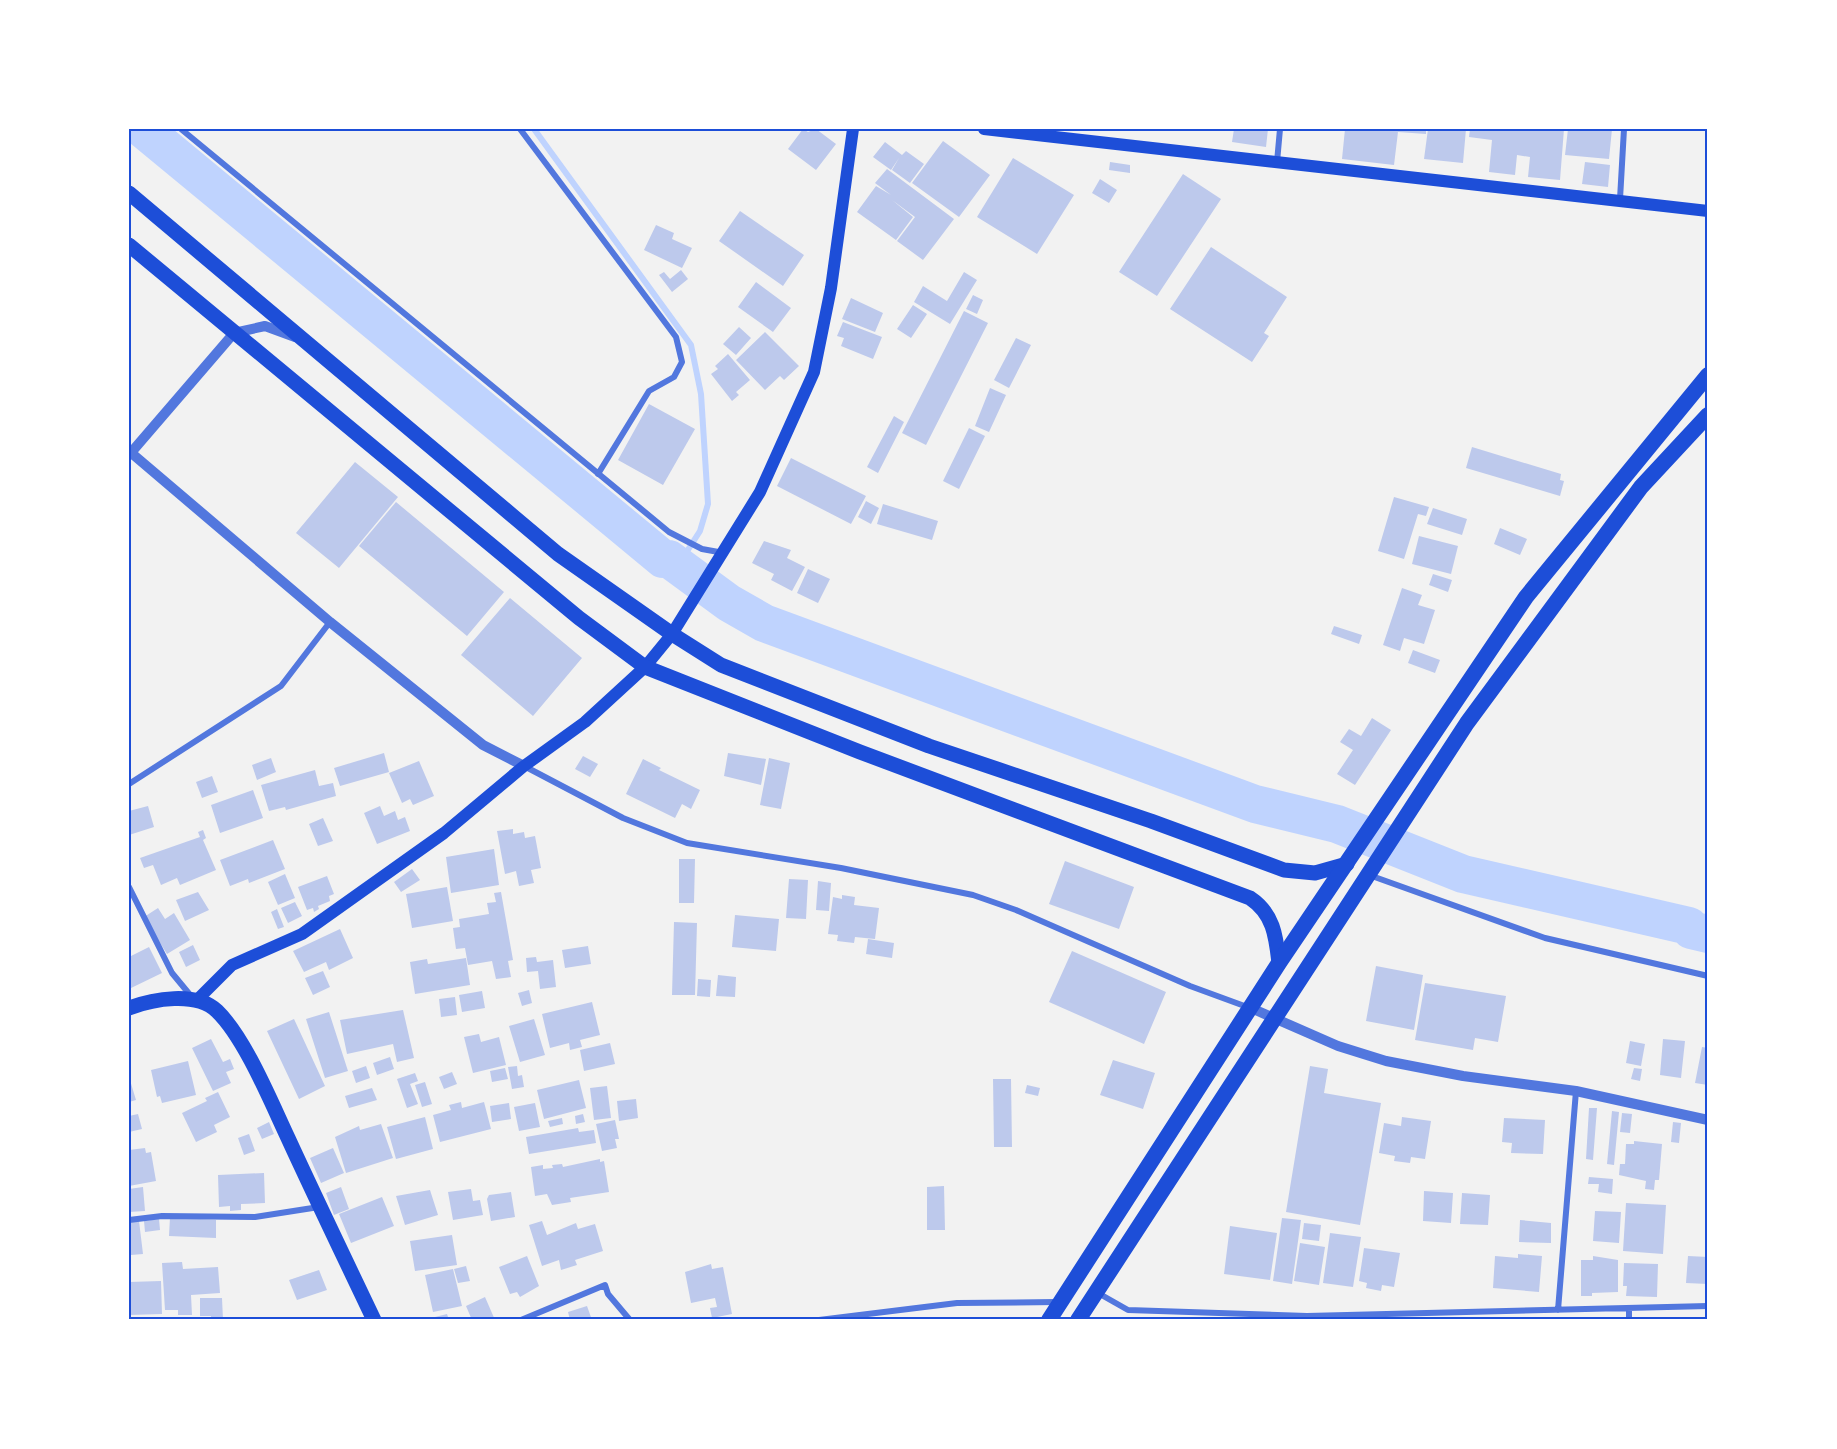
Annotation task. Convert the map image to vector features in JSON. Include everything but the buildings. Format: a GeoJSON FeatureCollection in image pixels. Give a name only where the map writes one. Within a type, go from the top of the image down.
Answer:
{"type":"FeatureCollection","features":[{"type":"Feature","properties":{"kind":"highway"},"geometry":{"type":"LineString","coordinates":[[1049,1320],[1279,963],[1526,597],[1708,375]]}},
{"type":"Feature","properties":{"kind":"highway"},"geometry":{"type":"LineString","coordinates":[[1078,1320],[1467,723],[1641,487],[1708,416]]}},
{"type":"Feature","properties":{"kind":"main road"},"geometry":{"type":"LineString","coordinates":[[196,1001],[232,965],[302,934],[444,833],[524,766],[585,722],[645,667],[672,634],[760,492],[814,372],[831,288],[853,129]]}},
{"type":"Feature","properties":{"kind":"main road"},"geometry":{"type":"LineString","coordinates":[[984,129],[1620,199],[1708,211]]}},
{"type":"Feature","properties":{"kind":"main road"},"geometry":{"type":"LineString","coordinates":[[129,193],[558,554],[672,634],[721,665],[929,746],[1151,821],[1284,870],[1315,873],[1349,862]]}},
{"type":"Feature","properties":{"kind":"main road"},"geometry":{"type":"LineString","coordinates":[[129,245],[579,618],[645,667],[860,752],[1250,898],[1260,905],[1273,924],[1279,963]]}},
{"type":"Feature","properties":{"kind":"main road"},"geometry":{"type":"LineString","coordinates":[[129,1008],[172,999],[196,1001],[216,1010],[236,1036],[263,1086],[374,1320]]}},
{"type":"Feature","properties":{"kind":"street"},"geometry":{"type":"LineString","coordinates":[[181,129],[669,532],[702,549],[724,553]]}},
{"type":"Feature","properties":{"kind":"street"},"geometry":{"type":"LineString","coordinates":[[520,129],[676,338],[682,362],[674,377],[649,391],[598,474]]}},
{"type":"Feature","properties":{"kind":"street"},"geometry":{"type":"LineString","coordinates":[[1277,162],[1280,129]]}},
{"type":"Feature","properties":{"kind":"street"},"geometry":{"type":"LineString","coordinates":[[1620,199],[1624,129]]}},
{"type":"Feature","properties":{"kind":"street"},"geometry":{"type":"LineString","coordinates":[[306,341],[266,327],[234,333],[130,453],[330,622],[483,745],[623,818],[687,843],[841,868],[973,896],[1016,910],[1190,986],[1251,1008],[1338,1046],[1386,1061],[1463,1076],[1576,1091],[1708,1120]]}},
{"type":"Feature","properties":{"kind":"street"},"geometry":{"type":"LineString","coordinates":[[129,784],[281,686],[330,622]]}},
{"type":"Feature","properties":{"kind":"street"},"geometry":{"type":"LineString","coordinates":[[1371,872],[1545,938],[1708,976]]}},
{"type":"Feature","properties":{"kind":"street"},"geometry":{"type":"LineString","coordinates":[[129,887],[172,973],[196,1001]]}},
{"type":"Feature","properties":{"kind":"street"},"geometry":{"type":"LineString","coordinates":[[1558,1310],[1576,1091]]}},
{"type":"Feature","properties":{"kind":"street"},"geometry":{"type":"LineString","coordinates":[[129,1220],[162,1216],[255,1218],[320,1207]]}},
{"type":"Feature","properties":{"kind":"street"},"geometry":{"type":"LineString","coordinates":[[521,1320],[606,1285],[608,1294],[630,1320]]}},
{"type":"Feature","properties":{"kind":"street"},"geometry":{"type":"LineString","coordinates":[[1096,1292],[1128,1310],[1307,1316],[1629,1310],[1708,1306]]}},
{"type":"Feature","properties":{"kind":"street"},"geometry":{"type":"LineString","coordinates":[[819,1320],[957,1303],[1061,1302]]}},
{"type":"Feature","properties":{"kind":"street"},"geometry":{"type":"LineString","coordinates":[[1629,1310],[1629,1320]]}},
{"type":"Feature","properties":{"kind":"waterway"},"geometry":{"type":"LineString","coordinates":[[143,129],[663,559],[669,559],[729,603],[764,623],[1255,804],[1337,824],[1463,874],[1689,926],[1691,930],[1708,934]]}},
{"type":"Feature","properties":{"kind":"waterway"},"geometry":{"type":"LineString","coordinates":[[534,129],[691,345],[701,394],[708,504],[700,531],[677,567]]}}]}
